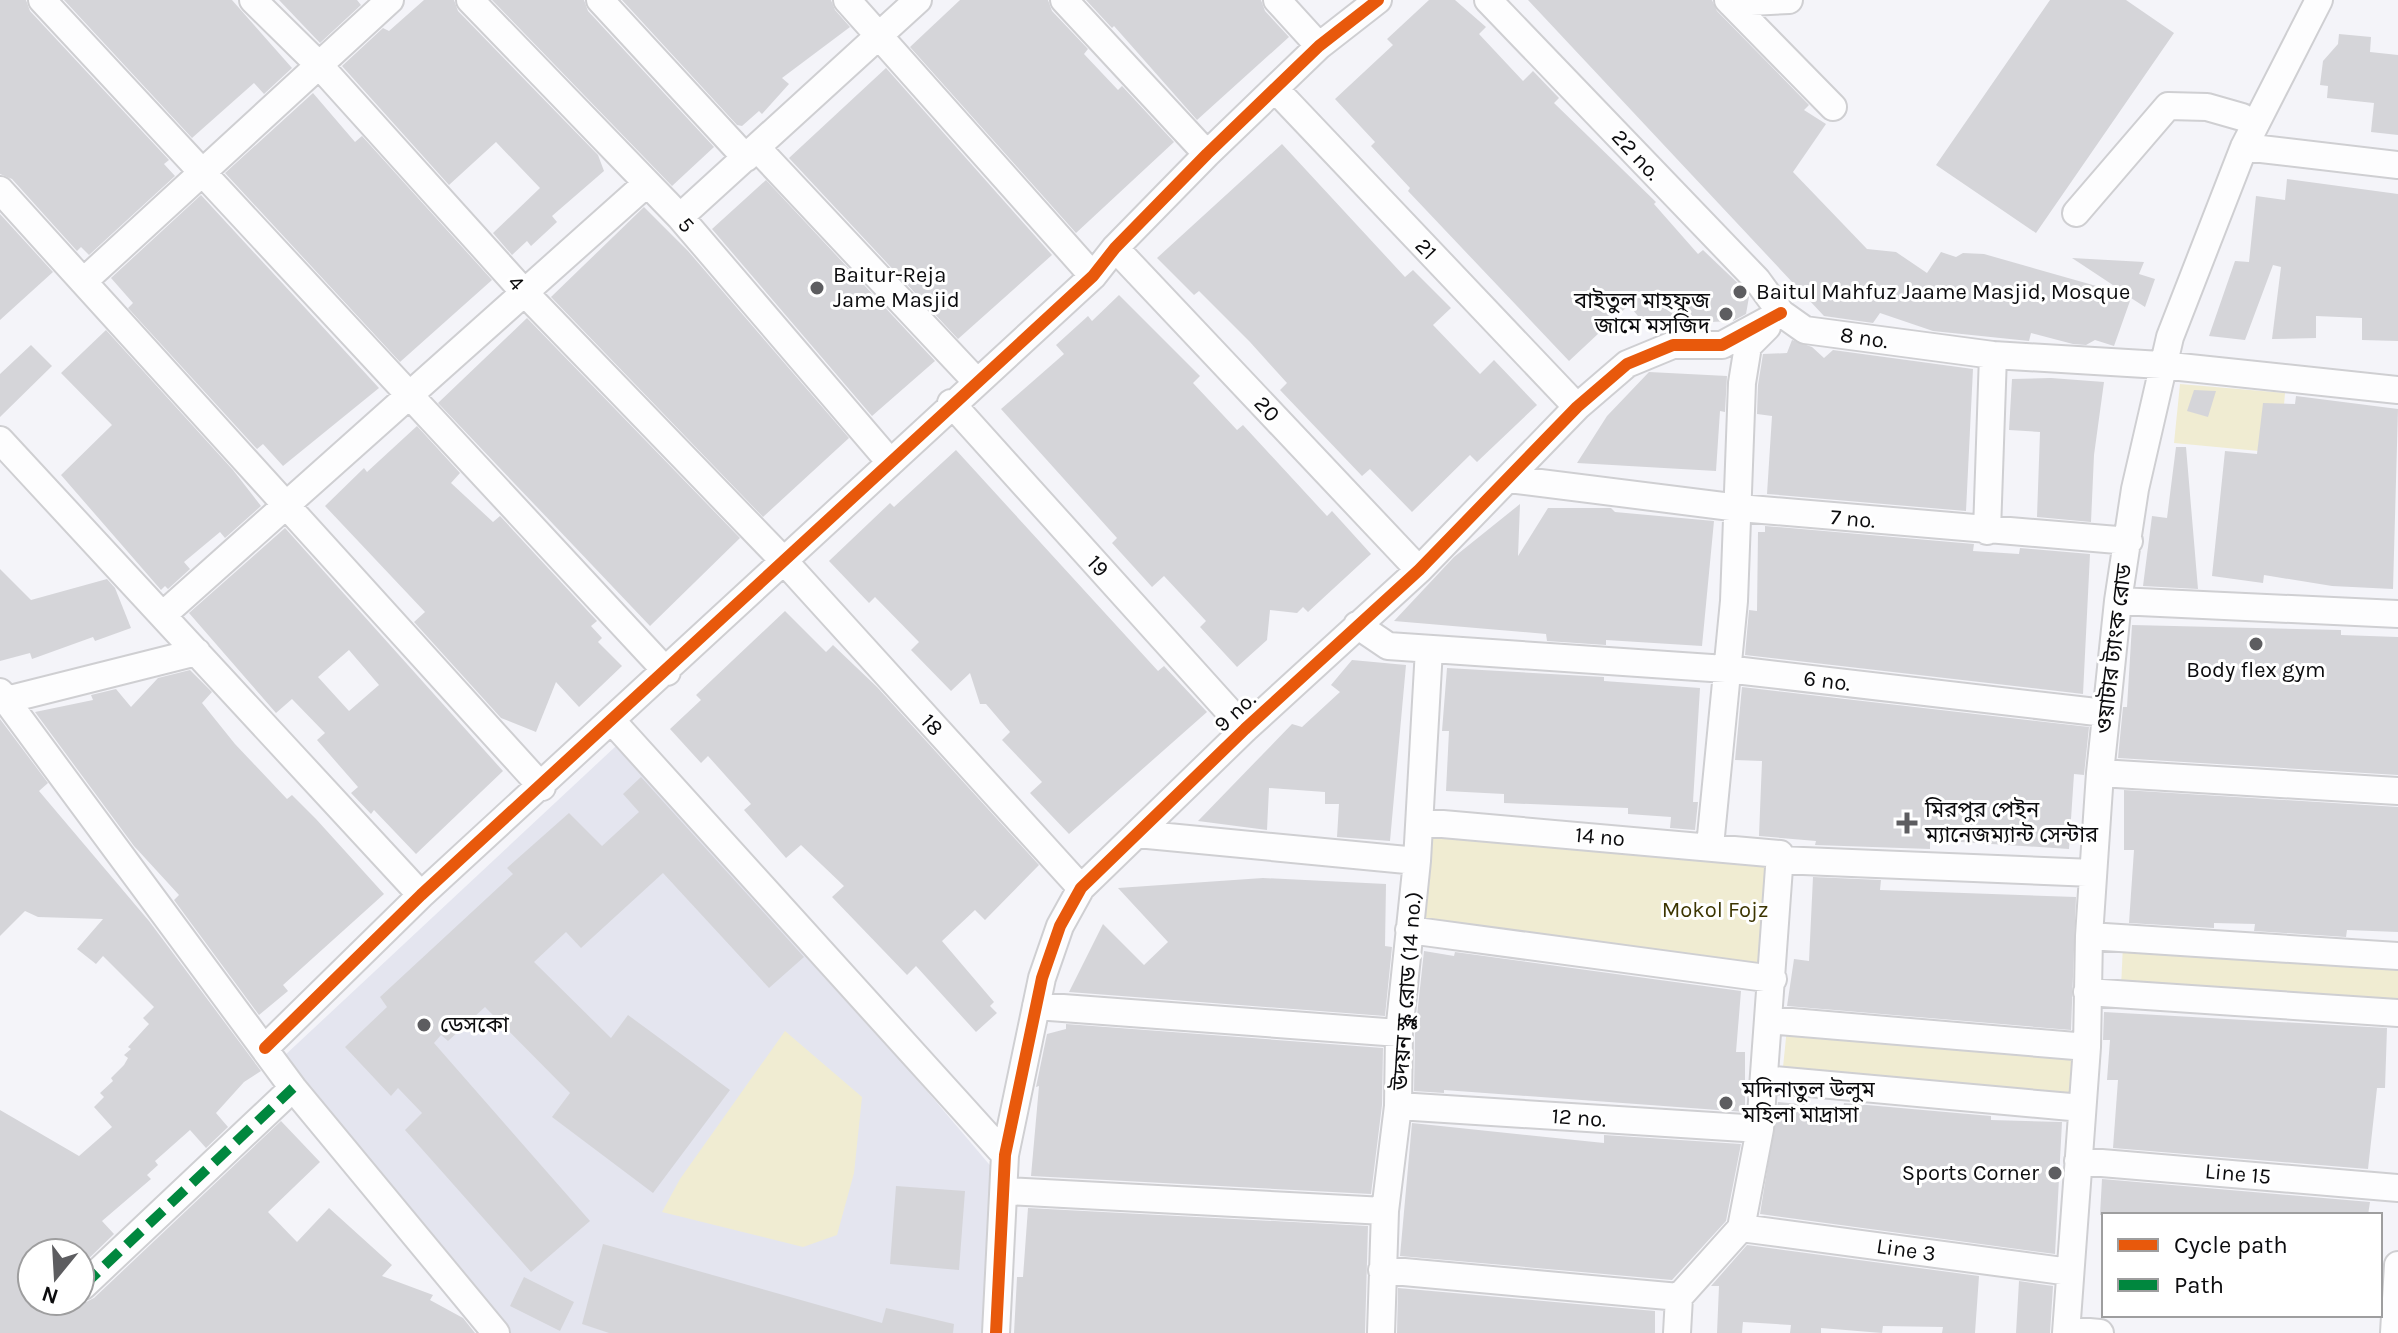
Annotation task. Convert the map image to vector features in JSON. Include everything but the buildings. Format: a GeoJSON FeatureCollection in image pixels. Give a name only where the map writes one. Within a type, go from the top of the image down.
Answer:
{"type":"FeatureCollection","features":[{"type":"Feature","properties":{"kind":"street"},"geometry":{"type":"LineString","coordinates":[[42,0],[667,672]]}},
{"type":"Feature","properties":{"kind":"street","name":"4"},"geometry":{"type":"LineString","coordinates":[[253,0],[319,65],[524,292],[784,561]]}},
{"type":"Feature","properties":{"kind":"street"},"geometry":{"type":"LineString","coordinates":[[84,281],[390,0]]}},
{"type":"Feature","properties":{"kind":"street","name":"5"},"geometry":{"type":"LineString","coordinates":[[470,0],[680,217],[890,462]]}},
{"type":"Feature","properties":{"kind":"street"},"geometry":{"type":"LineString","coordinates":[[600,0],[976,381]]}},
{"type":"Feature","properties":{"kind":"street"},"geometry":{"type":"LineString","coordinates":[[847,0],[1093,276]]}},
{"type":"Feature","properties":{"kind":"street"},"geometry":{"type":"LineString","coordinates":[[680,217],[918,0]]}},
{"type":"Feature","properties":{"kind":"street"},"geometry":{"type":"LineString","coordinates":[[1064,0],[1207,154]]}},
{"type":"Feature","properties":{"kind":"street"},"geometry":{"type":"LineString","coordinates":[[1277,0],[1319,46]]}},
{"type":"Feature","properties":{"kind":"street"},"geometry":{"type":"LineString","coordinates":[[265,1048],[421,895],[613,722],[951,403],[1093,276],[1115,248],[1207,154],[1319,46],[1378,0]]}},
{"type":"Feature","properties":{"kind":"street","name":"22 no."},"geometry":{"type":"LineString","coordinates":[[1488,0],[1757,280],[1781,313]]}},
{"type":"Feature","properties":{"kind":"street"},"geometry":{"type":"LineString","coordinates":[[1729,1],[1789,0],[1769,38]]}},
{"type":"Feature","properties":{"kind":"street","name":"ওয়াটার ট্যাংক রোড"},"geometry":{"type":"LineString","coordinates":[[2066,1331],[2087,1047],[2089,936],[2100,773],[2118,601],[2135,489],[2161,365],[2244,147],[2319,0]]}},
{"type":"Feature","properties":{"kind":"street"},"geometry":{"type":"LineString","coordinates":[[1729,1],[1769,38],[1833,107]]}},
{"type":"Feature","properties":{"kind":"street","name":"21"},"geometry":{"type":"LineString","coordinates":[[1276,90],[1577,407]]}},
{"type":"Feature","properties":{"kind":"street"},"geometry":{"type":"LineString","coordinates":[[2076,213],[2168,106],[2207,107],[2242,117]]}},
{"type":"Feature","properties":{"kind":"street"},"geometry":{"type":"LineString","coordinates":[[2244,147],[2398,165]]}},
{"type":"Feature","properties":{"kind":"street"},"geometry":{"type":"LineString","coordinates":[[164,614],[646,184]]}},
{"type":"Feature","properties":{"kind":"street"},"geometry":{"type":"LineString","coordinates":[[0,190],[542,787]]}},
{"type":"Feature","properties":{"kind":"street","name":"20"},"geometry":{"type":"LineString","coordinates":[[1115,248],[1419,570]]}},
{"type":"Feature","properties":{"kind":"street"},"geometry":{"type":"LineString","coordinates":[[1710,846],[1739,508],[1742,383],[1748,346],[1781,313]]}},
{"type":"Feature","properties":{"kind":"street","name":"8 no."},"geometry":{"type":"LineString","coordinates":[[1781,313],[1805,330],[1993,355],[2161,365],[2398,390]]}},
{"type":"Feature","properties":{"kind":"street","name":"9 no."},"geometry":{"type":"LineString","coordinates":[[996,1333],[1005,1155],[1036,1006],[1060,926],[1081,888],[1245,729],[1419,570],[1577,407],[1627,364],[1673,345],[1722,345],[1781,313]]}},
{"type":"Feature","properties":{"kind":"street"},"geometry":{"type":"LineString","coordinates":[[1987,531],[1993,355]]}},
{"type":"Feature","properties":{"kind":"street","name":"19"},"geometry":{"type":"LineString","coordinates":[[951,403],[1245,729]]}},
{"type":"Feature","properties":{"kind":"street"},"geometry":{"type":"LineString","coordinates":[[0,440],[421,895]]}},
{"type":"Feature","properties":{"kind":"street"},"geometry":{"type":"LineString","coordinates":[[1509,479],[1739,508]]}},
{"type":"Feature","properties":{"kind":"street","name":"7 no."},"geometry":{"type":"LineString","coordinates":[[1739,508],[2129,541]]}},
{"type":"Feature","properties":{"kind":"street","name":"18"},"geometry":{"type":"LineString","coordinates":[[784,561],[1081,888]]}},
{"type":"Feature","properties":{"kind":"street"},"geometry":{"type":"LineString","coordinates":[[2118,601],[2398,614]]}},
{"type":"Feature","properties":{"kind":"street"},"geometry":{"type":"LineString","coordinates":[[1357,625],[1388,646],[1429,649]]}},
{"type":"Feature","properties":{"kind":"street","name":"6 no."},"geometry":{"type":"LineString","coordinates":[[1429,649],[1726,669],[2105,713]]}},
{"type":"Feature","properties":{"kind":"street","name":"উদয়ন স্কুল রোড (14 no.)"},"geometry":{"type":"LineString","coordinates":[[1381,1333],[1385,1211],[1398,1106],[1399,1033],[1417,861],[1429,649]]}},
{"type":"Feature","properties":{"kind":"street"},"geometry":{"type":"LineString","coordinates":[[197,652],[3,696],[133,876],[293,1088],[489,1330]]}},
{"type":"Feature","properties":{"kind":"street"},"geometry":{"type":"LineString","coordinates":[[613,722],[1005,1155]]}},
{"type":"Feature","properties":{"kind":"street"},"geometry":{"type":"LineString","coordinates":[[2100,773],[2398,791]]}},
{"type":"Feature","properties":{"kind":"street","name":"14 no"},"geometry":{"type":"LineString","coordinates":[[1420,822],[1710,846],[1780,857],[2093,873]]}},
{"type":"Feature","properties":{"kind":"street"},"geometry":{"type":"LineString","coordinates":[[1137,834],[1417,861]]}},
{"type":"Feature","properties":{"kind":"street"},"geometry":{"type":"LineString","coordinates":[[1677,1333],[1679,1297],[1741,1228],[1760,1129],[1780,857]]}},
{"type":"Feature","properties":{"kind":"street"},"geometry":{"type":"LineString","coordinates":[[1409,930],[1773,979]]}},
{"type":"Feature","properties":{"kind":"street"},"geometry":{"type":"LineString","coordinates":[[2089,936],[2398,956]]}},
{"type":"Feature","properties":{"kind":"street"},"geometry":{"type":"LineString","coordinates":[[2087,992],[2398,1013]]}},
{"type":"Feature","properties":{"kind":"street"},"geometry":{"type":"LineString","coordinates":[[1036,1006],[1399,1033]]}},
{"type":"Feature","properties":{"kind":"street"},"geometry":{"type":"LineString","coordinates":[[1768,1020],[2087,1047]]}},
{"type":"Feature","properties":{"kind":"street"},"geometry":{"type":"LineString","coordinates":[[1764,1079],[2082,1108]]}},
{"type":"Feature","properties":{"kind":"street"},"geometry":{"type":"LineString","coordinates":[[96,1274],[293,1088]]}},
{"type":"Feature","properties":{"kind":"street","name":"12 no."},"geometry":{"type":"LineString","coordinates":[[1398,1106],[1760,1129]]}},
{"type":"Feature","properties":{"kind":"street","name":"Line 15"},"geometry":{"type":"LineString","coordinates":[[2078,1161],[2398,1188]]}},
{"type":"Feature","properties":{"kind":"street"},"geometry":{"type":"LineString","coordinates":[[1005,1191],[1385,1211]]}},
{"type":"Feature","properties":{"kind":"street","name":"Line 3"},"geometry":{"type":"LineString","coordinates":[[1741,1228],[2070,1272]]}},
{"type":"Feature","properties":{"kind":"street"},"geometry":{"type":"LineString","coordinates":[[2394,1333],[2398,1265]]}},
{"type":"Feature","properties":{"kind":"street"},"geometry":{"type":"LineString","coordinates":[[1382,1270],[1679,1297]]}},
{"type":"Feature","properties":{"kind":"street"},"geometry":{"type":"LineString","coordinates":[[2066,1331],[2100,1333]]}},
{"type":"Feature","properties":{"kind":"shaded area"},"geometry":{"type":"Polygon","coordinates":[[[616,746],[809,952],[994,1170],[990,1333],[510,1333],[283,1057],[616,746]]]}},
{"type":"Feature","properties":{"kind":"green space"},"geometry":{"type":"Polygon","coordinates":[[[2180,384],[2285,393],[2280,453],[2174,443],[2180,384]]]}},
{"type":"Feature","properties":{"kind":"green space","name":"Mokol Fojz"},"geometry":{"type":"Polygon","coordinates":[[[1407,831],[1770,861],[1768,973],[1401,921],[1407,831]]]}},
{"type":"Feature","properties":{"kind":"green space"},"geometry":{"type":"Polygon","coordinates":[[[2123,944],[2398,960],[2398,1004],[2121,988],[2123,944]]]}},
{"type":"Feature","properties":{"kind":"green space"},"geometry":{"type":"Polygon","coordinates":[[[1787,1028],[2073,1053],[2068,1102],[1782,1077],[1787,1028]]]}},
{"type":"Feature","properties":{"kind":"green space"},"geometry":{"type":"Polygon","coordinates":[[[785,1031],[862,1097],[854,1173],[837,1235],[803,1247],[662,1212],[680,1179],[785,1031]]]}},
{"type":"Feature","properties":{"kind":"marked path"},"geometry":{"type":"LineString","coordinates":[[96,1274],[293,1088]]}},
{"type":"Feature","properties":{"kind":"cycle path"},"geometry":{"type":"LineString","coordinates":[[265,1048],[421,895],[1093,276],[1115,248],[1207,154],[1319,46],[1378,0]]}},
{"type":"Feature","properties":{"kind":"cycle path"},"geometry":{"type":"LineString","coordinates":[[996,1333],[1005,1155],[1042,978],[1060,926],[1081,888],[1245,729],[1419,570],[1577,407],[1627,364],[1673,345],[1722,345],[1781,313]]}},
{"type":"Feature","properties":{"kind":"place","name":"Baitur-Reja Jame Masjid"},"geometry":{"type":"Point","coordinates":[817,288]}},
{"type":"Feature","properties":{"kind":"place","name":"Baitul Mahfuz Jaame Masjid, Mosque"},"geometry":{"type":"Point","coordinates":[1740,292]}},
{"type":"Feature","properties":{"kind":"place","name":"বাইতুল মাহফুজ জামে মসজিদ"},"geometry":{"type":"Point","coordinates":[1726,314]}},
{"type":"Feature","properties":{"kind":"place","name":"Body flex gym"},"geometry":{"type":"Point","coordinates":[2256,644]}},
{"type":"Feature","properties":{"kind":"place","name":"মিরপুর পেইন ম্যানেজম্যান্ট সেন্টার"},"geometry":{"type":"Point","coordinates":[1907,823]}},
{"type":"Feature","properties":{"kind":"place","name":"ডেসকো"},"geometry":{"type":"Point","coordinates":[424,1025]}},
{"type":"Feature","properties":{"kind":"place","name":"মদিনাতুল উলুম মহিলা মাদ্রাসা"},"geometry":{"type":"Point","coordinates":[1726,1103]}},
{"type":"Feature","properties":{"kind":"place","name":"Sports Corner"},"geometry":{"type":"Point","coordinates":[2055,1173]}}]}
